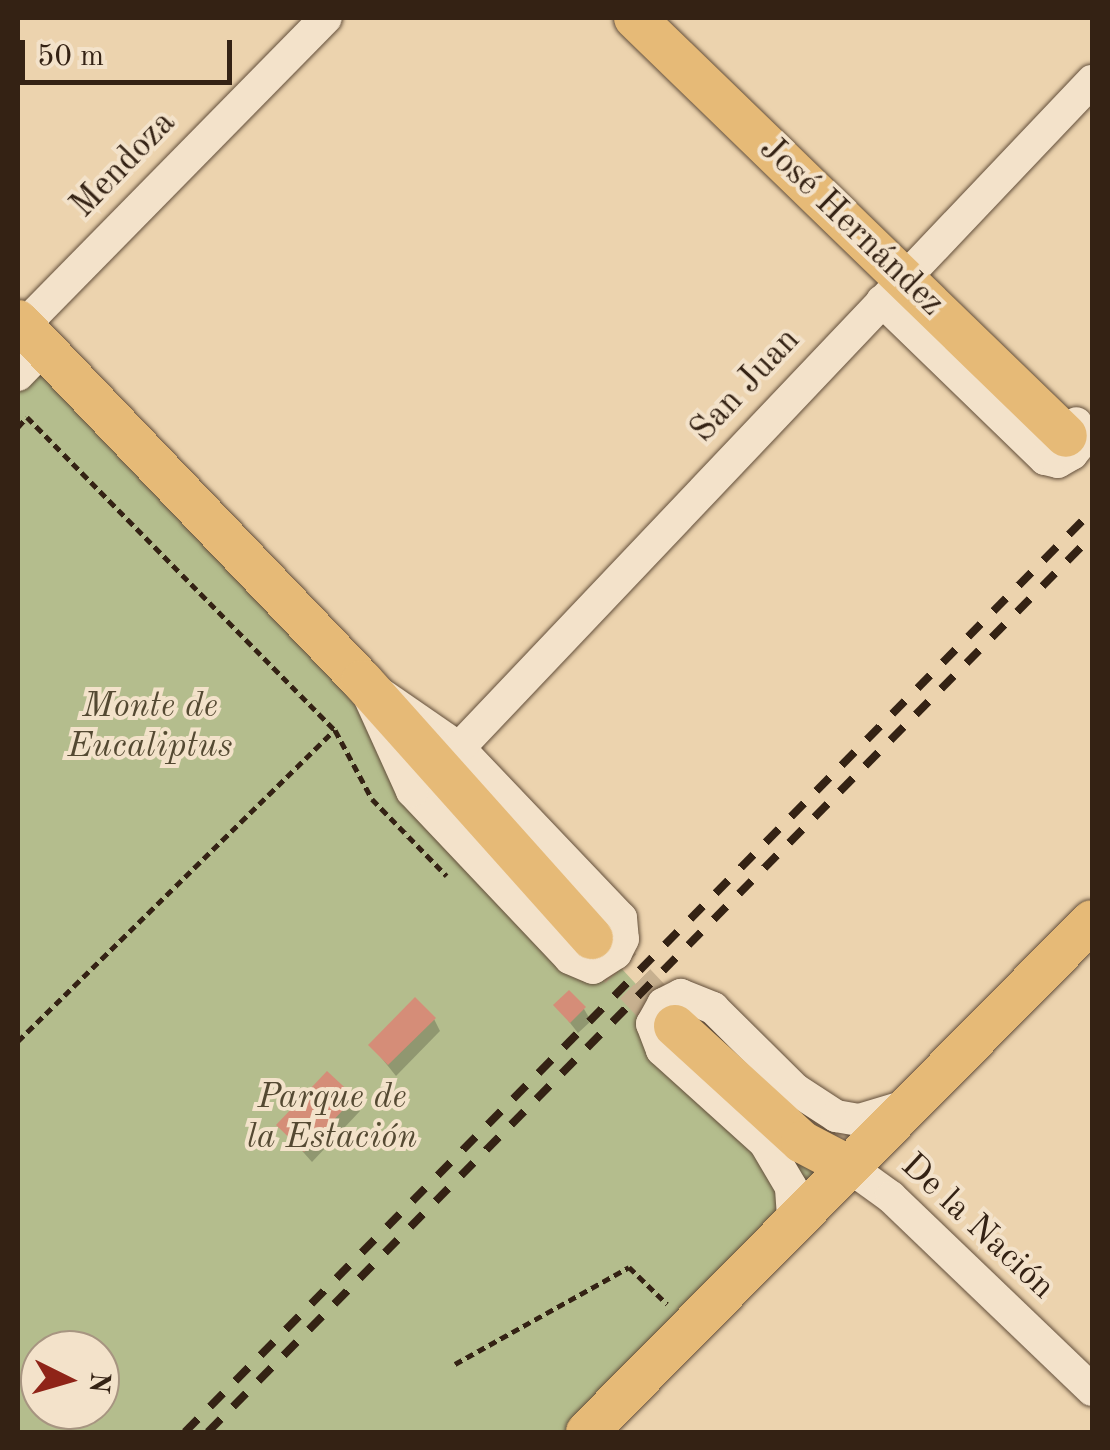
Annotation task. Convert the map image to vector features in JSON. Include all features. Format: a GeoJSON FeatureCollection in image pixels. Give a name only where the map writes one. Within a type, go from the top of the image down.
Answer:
{"type":"FeatureCollection","features":[{"type":"Feature","properties":{"kind":"main road","name":"José Hernández"},"geometry":{"type":"LineString","coordinates":[[635,18],[900,282],[1066,436]]}},
{"type":"Feature","properties":{"kind":"main road"},"geometry":{"type":"LineString","coordinates":[[25,343],[362,681],[592,938]]}},
{"type":"Feature","properties":{"kind":"main road"},"geometry":{"type":"LineString","coordinates":[[587,1432],[794,1217],[1092,921]]}},
{"type":"Feature","properties":{"kind":"main road"},"geometry":{"type":"LineString","coordinates":[[675,1026],[802,1142],[848,1166]]}},
{"type":"Feature","properties":{"kind":"street","name":"Mendoza"},"geometry":{"type":"LineString","coordinates":[[25,343],[326,18]]}},
{"type":"Feature","properties":{"kind":"street","name":"San Juan"},"geometry":{"type":"LineString","coordinates":[[459,748],[1092,81]]}},
{"type":"Feature","properties":{"kind":"street","name":"José Hernández"},"geometry":{"type":"LineString","coordinates":[[900,282],[1080,427],[1082,440],[1072,454],[1058,462],[1045,459],[900,282]]}},
{"type":"Feature","properties":{"kind":"street"},"geometry":{"type":"LineString","coordinates":[[362,681],[459,748],[620,918],[624,939],[616,953],[592,968],[570,958],[412,792],[362,681]]}},
{"type":"Feature","properties":{"kind":"street"},"geometry":{"type":"LineString","coordinates":[[794,1217],[785,1170],[765,1143],[662,1050],[652,1024],[663,1004],[681,995],[713,1008],[796,1090],[836,1116],[858,1120],[909,1105]]}},
{"type":"Feature","properties":{"kind":"street","name":"De la Nación"},"geometry":{"type":"LineString","coordinates":[[848,1166],[1092,1390]]}},
{"type":"Feature","properties":{"kind":"path"},"geometry":{"type":"LineString","coordinates":[[18,427],[27,418],[336,730],[372,799],[458,888]]}},
{"type":"Feature","properties":{"kind":"path"},"geometry":{"type":"LineString","coordinates":[[18,1041],[336,730]]}},
{"type":"Feature","properties":{"kind":"path"},"geometry":{"type":"LineString","coordinates":[[455,1364],[629,1267],[673,1309]]}},
{"type":"Feature","properties":{"kind":"path"},"geometry":{"type":"LineString","coordinates":[[333,1432],[378,1432]]}},
{"type":"Feature","properties":{"kind":"green space","name":"Parque de la Estación"},"geometry":{"type":"Polygon","coordinates":[[[44,348],[675,1026],[848,1166],[587,1432],[18,1432],[18,375],[44,348]]]}},
{"type":"Feature","properties":{"kind":"building"},"geometry":{"type":"Polygon","coordinates":[[[569,990],[586,1007],[570,1023],[553,1005],[569,990]]]}},
{"type":"Feature","properties":{"kind":"building"},"geometry":{"type":"Polygon","coordinates":[[[415,997],[436,1018],[388,1065],[368,1045],[415,997]]]}},
{"type":"Feature","properties":{"kind":"building"},"geometry":{"type":"Polygon","coordinates":[[[327,1071],[355,1097],[304,1152],[276,1125],[327,1071]]]}},
{"type":"Feature","properties":{"kind":"tunnel"},"geometry":{"type":"LineString","coordinates":[[592,938],[675,1026]]}},
{"type":"Feature","properties":{"kind":"railway"},"geometry":{"type":"LineString","coordinates":[[185,1432],[1092,511]]}},
{"type":"Feature","properties":{"kind":"railway"},"geometry":{"type":"LineString","coordinates":[[208,1432],[1092,536]]}},
{"type":"Feature","properties":{"kind":"park label","name":"Monte de Eucaliptus"},"geometry":{"type":"Point","coordinates":[150,727]}}]}
